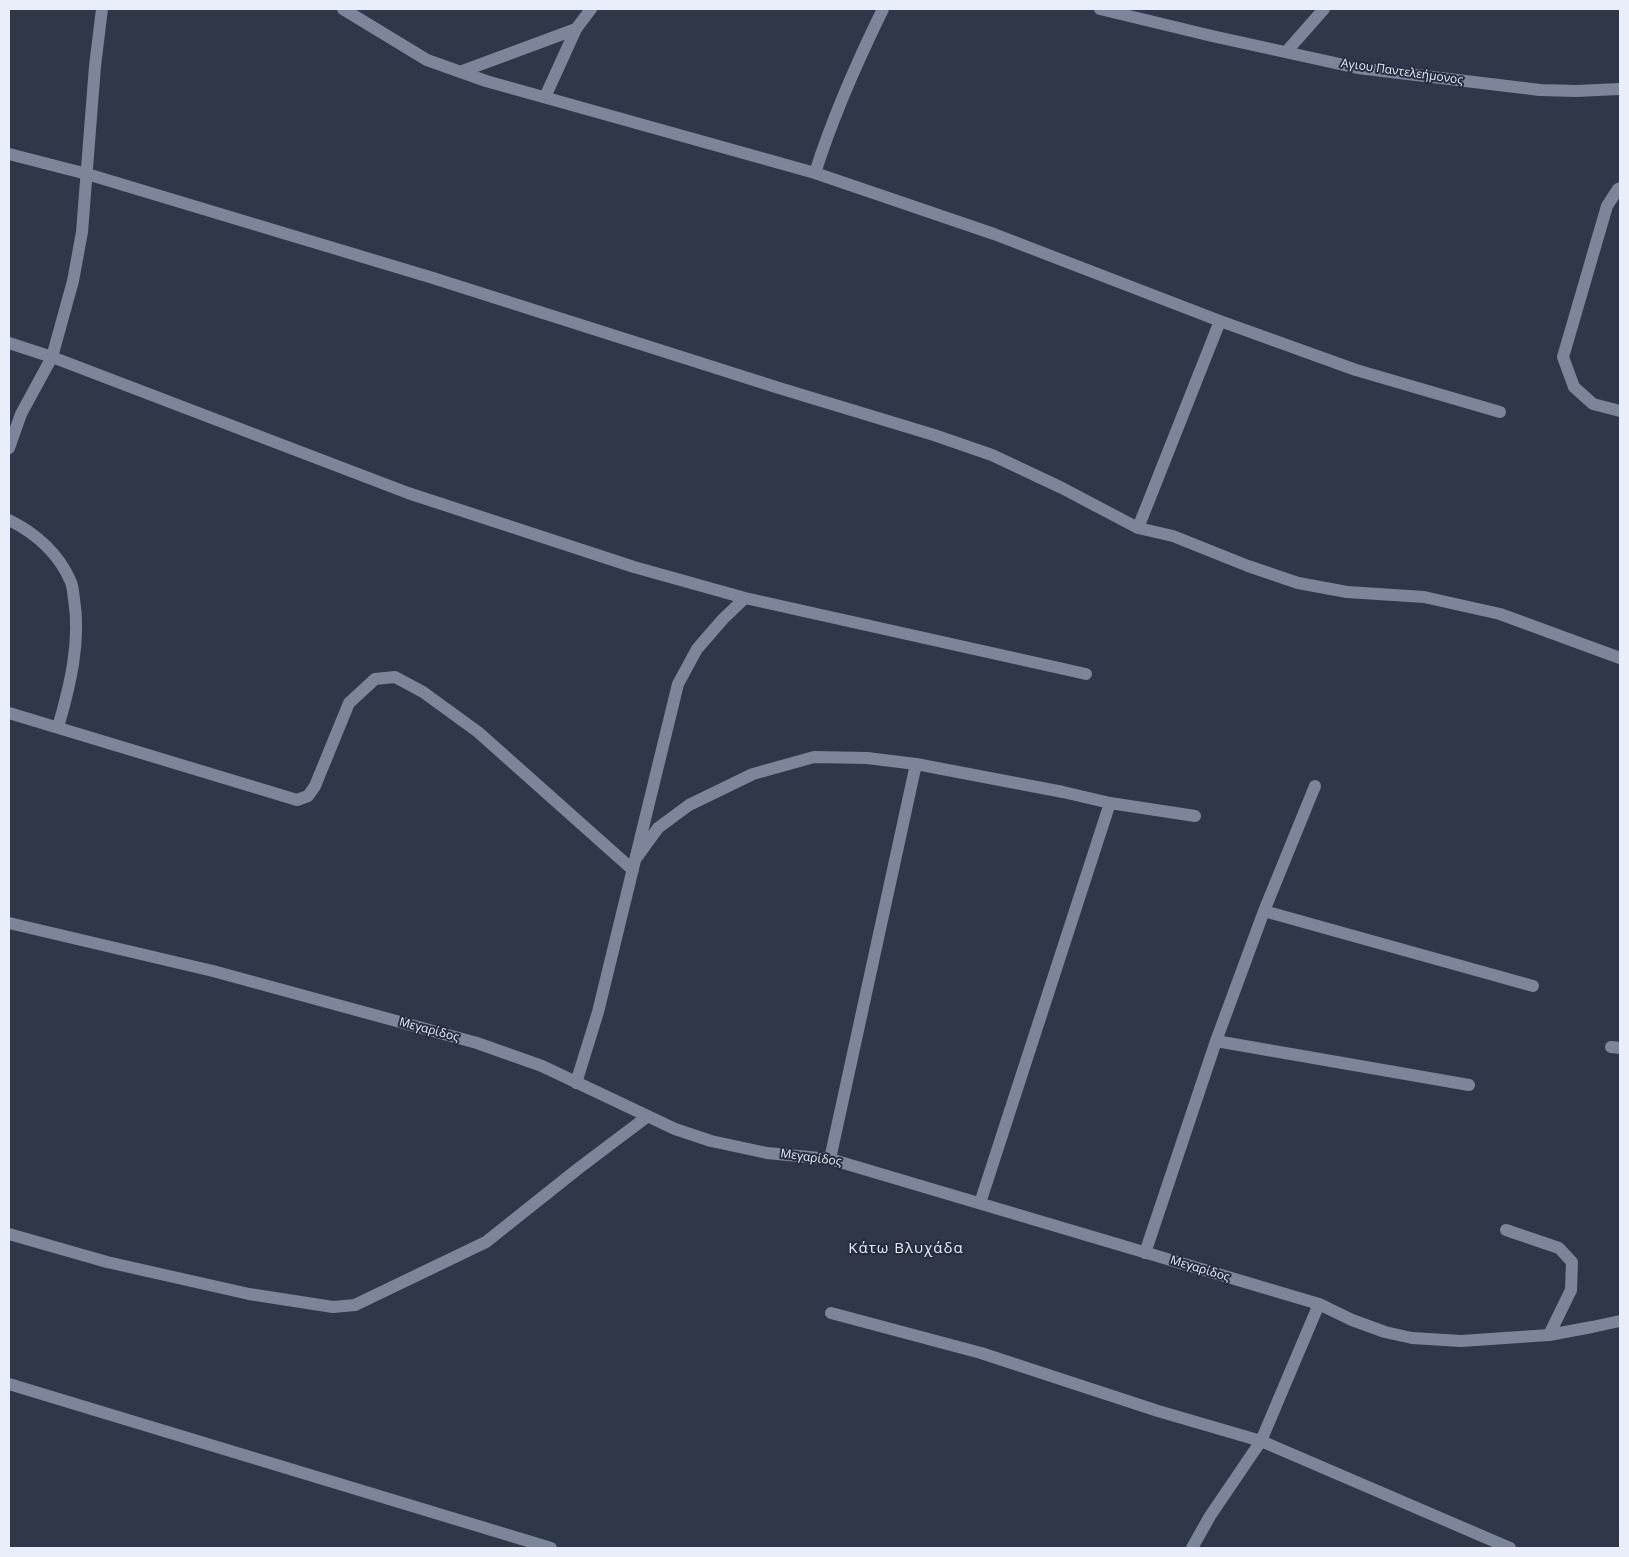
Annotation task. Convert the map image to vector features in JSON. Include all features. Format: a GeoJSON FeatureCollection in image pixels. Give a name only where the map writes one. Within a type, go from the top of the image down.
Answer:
{"type":"FeatureCollection","features":[{"type":"Feature","properties":{"kind":"street"},"geometry":{"type":"LineString","coordinates":[[9,448],[21,414],[52,357],[73,281],[82,232],[95,66],[102,9]]}},
{"type":"Feature","properties":{"kind":"street"},"geometry":{"type":"LineString","coordinates":[[343,9],[427,60],[486,82],[815,172],[994,234],[1220,321],[1356,370],[1500,412]]}},
{"type":"Feature","properties":{"kind":"street"},"geometry":{"type":"LineString","coordinates":[[545,97],[576,29],[591,9]]}},
{"type":"Feature","properties":{"kind":"street"},"geometry":{"type":"LineString","coordinates":[[815,172],[856,63],[883,9]]}},
{"type":"Feature","properties":{"kind":"street","name":"Αγιου Παντελεήμονος"},"geometry":{"type":"LineString","coordinates":[[1100,9],[1358,68],[1540,90],[1620,89]]}},
{"type":"Feature","properties":{"kind":"street"},"geometry":{"type":"LineString","coordinates":[[1286,52],[1324,9]]}},
{"type":"Feature","properties":{"kind":"street"},"geometry":{"type":"LineString","coordinates":[[460,72],[576,29]]}},
{"type":"Feature","properties":{"kind":"street"},"geometry":{"type":"LineString","coordinates":[[9,154],[87,174],[433,278],[934,435],[992,455],[1062,488],[1138,528],[1173,536],[1248,566],[1298,583],[1347,592],[1424,597],[1500,614],[1620,658]]}},
{"type":"Feature","properties":{"kind":"street"},"geometry":{"type":"LineString","coordinates":[[1620,188],[1607,206],[1563,357],[1574,387],[1593,404],[1620,411]]}},
{"type":"Feature","properties":{"kind":"street"},"geometry":{"type":"LineString","coordinates":[[1138,528],[1220,321]]}},
{"type":"Feature","properties":{"kind":"street"},"geometry":{"type":"LineString","coordinates":[[9,343],[52,357],[408,493],[634,567],[745,598],[1086,674]]}},
{"type":"Feature","properties":{"kind":"street"},"geometry":{"type":"LineString","coordinates":[[9,520],[23,527],[51,550],[71,581],[76,612],[76,638],[67,697],[58,726]]}},
{"type":"Feature","properties":{"kind":"street"},"geometry":{"type":"LineString","coordinates":[[576,1083],[598,1012],[678,684],[697,650],[723,619],[745,598]]}},
{"type":"Feature","properties":{"kind":"street"},"geometry":{"type":"LineString","coordinates":[[9,713],[58,726],[297,800],[308,796],[315,786],[349,703],[375,679],[395,677],[423,692],[478,732],[633,870]]}},
{"type":"Feature","properties":{"kind":"street"},"geometry":{"type":"LineString","coordinates":[[637,857],[658,828],[689,804],[752,774],[814,757],[867,758],[916,764],[1063,792],[1110,804],[1195,816]]}},
{"type":"Feature","properties":{"kind":"street"},"geometry":{"type":"LineString","coordinates":[[830,1159],[916,764]]}},
{"type":"Feature","properties":{"kind":"street"},"geometry":{"type":"LineString","coordinates":[[1145,1252],[1216,1041],[1264,911],[1315,786]]}},
{"type":"Feature","properties":{"kind":"street"},"geometry":{"type":"LineString","coordinates":[[980,1203],[1110,804]]}},
{"type":"Feature","properties":{"kind":"street"},"geometry":{"type":"LineString","coordinates":[[1264,911],[1533,986]]}},
{"type":"Feature","properties":{"kind":"street","name":"Μεγαρίδος"},"geometry":{"type":"LineString","coordinates":[[9,924],[213,972],[477,1043],[542,1066],[675,1128],[711,1141],[767,1153],[830,1159],[1319,1304],[1352,1320],[1385,1332],[1412,1338],[1461,1340],[1549,1335],[1620,1320]]}},
{"type":"Feature","properties":{"kind":"street"},"geometry":{"type":"LineString","coordinates":[[1216,1041],[1469,1085]]}},
{"type":"Feature","properties":{"kind":"street"},"geometry":{"type":"LineString","coordinates":[[9,1234],[107,1262],[249,1294],[334,1307],[355,1305],[486,1242],[648,1116]]}},
{"type":"Feature","properties":{"kind":"street"},"geometry":{"type":"LineString","coordinates":[[1506,1230],[1559,1248],[1572,1262],[1571,1290],[1549,1335]]}},
{"type":"Feature","properties":{"kind":"street"},"geometry":{"type":"LineString","coordinates":[[1192,1548],[1210,1516],[1261,1441],[1319,1304]]}},
{"type":"Feature","properties":{"kind":"street"},"geometry":{"type":"LineString","coordinates":[[831,1313],[981,1353],[1158,1411],[1261,1441],[1510,1548]]}},
{"type":"Feature","properties":{"kind":"street"},"geometry":{"type":"LineString","coordinates":[[9,1384],[551,1548]]}},
{"type":"Feature","properties":{"kind":"district","name":"Κάτω Βλυχάδα"},"geometry":{"type":"Point","coordinates":[906,1249]}}]}
